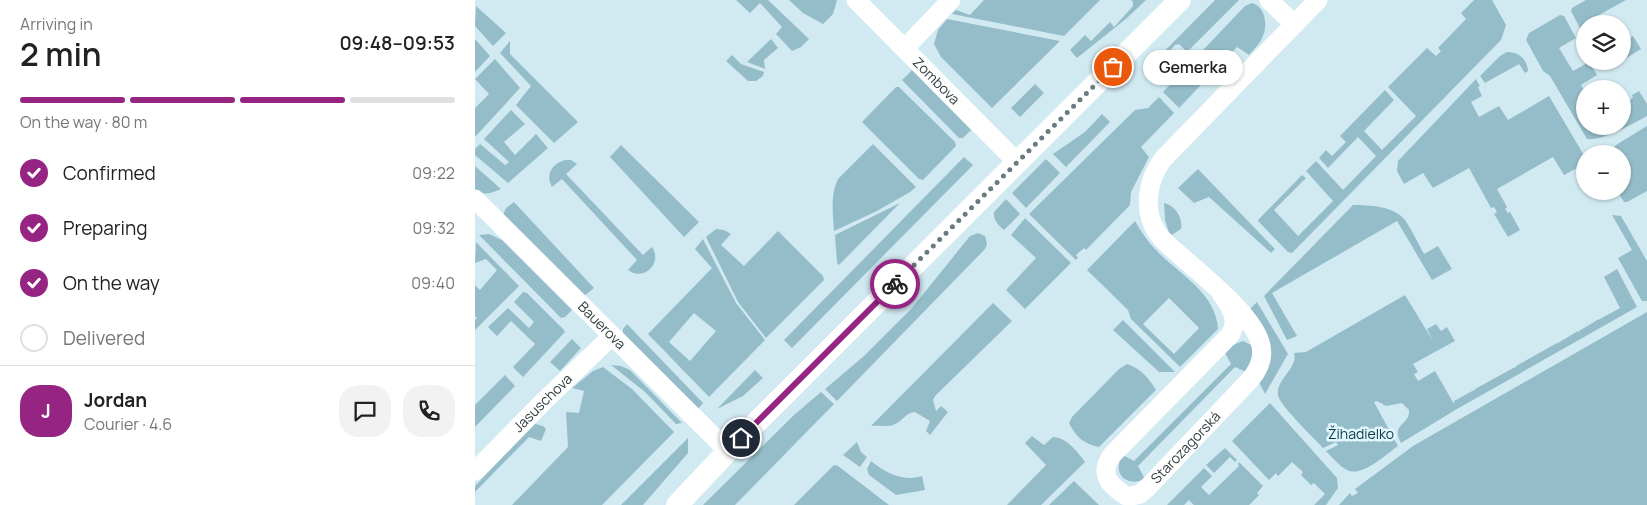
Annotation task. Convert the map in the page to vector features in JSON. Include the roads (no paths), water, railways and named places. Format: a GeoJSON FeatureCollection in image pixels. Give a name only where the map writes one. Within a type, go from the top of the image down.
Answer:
{"type":"FeatureCollection","features":[{"type":"Feature","properties":{"kind":"street","name":"Zombova"},"geometry":{"type":"LineString","coordinates":[[856,0],[1017,162]]}},
{"type":"Feature","properties":{"kind":"street"},"geometry":{"type":"LineString","coordinates":[[905,48],[951,0]]}},
{"type":"Feature","properties":{"kind":"street"},"geometry":{"type":"LineString","coordinates":[[677,505],[728,451],[1180,0]]}},
{"type":"Feature","properties":{"kind":"street"},"geometry":{"type":"LineString","coordinates":[[1269,0],[1294,24]]}},
{"type":"Feature","properties":{"kind":"street","name":"Starozagorská"},"geometry":{"type":"LineString","coordinates":[[1221,293],[1235,318],[1233,330],[1214,353],[1112,455],[1105,468],[1105,474],[1109,482],[1128,496],[1140,494],[1147,488],[1249,380],[1258,369],[1262,351],[1258,337],[1246,319],[1221,293],[1159,235],[1153,224],[1148,203],[1148,193],[1154,174],[1163,159],[1318,0]]}},
{"type":"Feature","properties":{"kind":"street","name":"Bauerova"},"geometry":{"type":"LineString","coordinates":[[475,199],[728,451]]}},
{"type":"Feature","properties":{"kind":"street","name":"Jasuschova"},"geometry":{"type":"LineString","coordinates":[[475,471],[611,336]]}},
{"type":"Feature","properties":{"kind":"place","name":"Gemerka"},"geometry":{"type":"Point","coordinates":[1113,67]}},
{"type":"Feature","properties":{"kind":"park label","name":"Žihadielko"},"geometry":{"type":"Point","coordinates":[1361,434]}}]}
